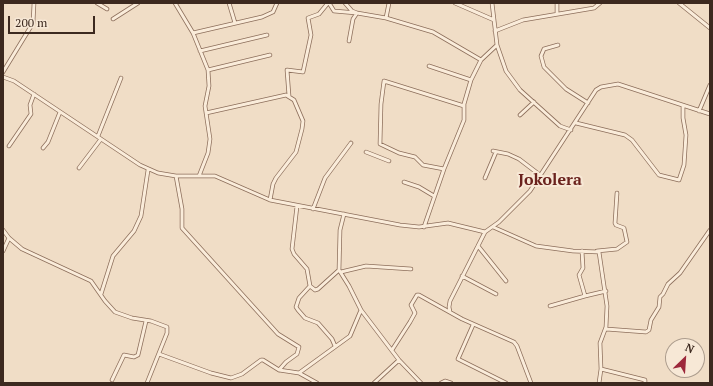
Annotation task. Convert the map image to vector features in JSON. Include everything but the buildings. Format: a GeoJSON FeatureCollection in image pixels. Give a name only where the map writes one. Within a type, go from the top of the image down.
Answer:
{"type":"FeatureCollection","features":[{"type":"Feature","properties":{"kind":"street"},"geometry":{"type":"LineString","coordinates":[[3,72],[33,23],[34,3]]}},
{"type":"Feature","properties":{"kind":"street"},"geometry":{"type":"LineString","coordinates":[[97,3],[107,9]]}},
{"type":"Feature","properties":{"kind":"street"},"geometry":{"type":"LineString","coordinates":[[113,20],[138,3]]}},
{"type":"Feature","properties":{"kind":"street"},"geometry":{"type":"LineString","coordinates":[[175,3],[193,33],[208,70],[209,86],[206,113],[210,131],[209,145],[208,153],[199,176]]}},
{"type":"Feature","properties":{"kind":"street"},"geometry":{"type":"LineString","coordinates":[[229,3],[235,23]]}},
{"type":"Feature","properties":{"kind":"street"},"geometry":{"type":"LineString","coordinates":[[193,33],[262,17],[273,12],[277,3]]}},
{"type":"Feature","properties":{"kind":"street"},"geometry":{"type":"LineString","coordinates":[[270,200],[273,184],[276,178],[296,152],[303,124],[295,103],[289,96],[287,70],[303,72],[310,35],[308,18],[319,14],[328,3],[334,11],[358,13]]}},
{"type":"Feature","properties":{"kind":"street"},"geometry":{"type":"LineString","coordinates":[[346,3],[352,12],[386,18],[433,32],[481,60]]}},
{"type":"Feature","properties":{"kind":"street"},"geometry":{"type":"LineString","coordinates":[[386,18],[389,3]]}},
{"type":"Feature","properties":{"kind":"street"},"geometry":{"type":"LineString","coordinates":[[455,3],[494,20]]}},
{"type":"Feature","properties":{"kind":"street"},"geometry":{"type":"LineString","coordinates":[[492,3],[497,45],[506,71],[520,90],[560,126],[571,130]]}},
{"type":"Feature","properties":{"kind":"street"},"geometry":{"type":"LineString","coordinates":[[556,3],[557,13]]}},
{"type":"Feature","properties":{"kind":"street"},"geometry":{"type":"LineString","coordinates":[[495,31],[523,20],[557,13],[594,8],[600,3]]}},
{"type":"Feature","properties":{"kind":"street"},"geometry":{"type":"LineString","coordinates":[[679,3],[710,28]]}},
{"type":"Feature","properties":{"kind":"street"},"geometry":{"type":"LineString","coordinates":[[349,41],[353,19],[358,13]]}},
{"type":"Feature","properties":{"kind":"street"},"geometry":{"type":"LineString","coordinates":[[200,51],[266,35]]}},
{"type":"Feature","properties":{"kind":"street"},"geometry":{"type":"LineString","coordinates":[[424,226],[444,169],[464,120],[464,106],[471,80],[481,60],[497,45]]}},
{"type":"Feature","properties":{"kind":"street"},"geometry":{"type":"LineString","coordinates":[[558,45],[544,49],[541,56],[544,67],[566,90],[588,102]]}},
{"type":"Feature","properties":{"kind":"street"},"geometry":{"type":"LineString","coordinates":[[208,70],[270,55]]}},
{"type":"Feature","properties":{"kind":"street"},"geometry":{"type":"LineString","coordinates":[[429,66],[471,80]]}},
{"type":"Feature","properties":{"kind":"street"},"geometry":{"type":"LineString","coordinates":[[3,76],[14,81],[148,170],[176,176],[219,176],[270,200],[312,209],[400,225],[424,226],[448,223],[485,232]]}},
{"type":"Feature","properties":{"kind":"street"},"geometry":{"type":"LineString","coordinates":[[98,136],[121,78]]}},
{"type":"Feature","properties":{"kind":"street"},"geometry":{"type":"LineString","coordinates":[[444,169],[423,165],[415,158],[399,153],[380,144],[381,104],[384,81],[464,106]]}},
{"type":"Feature","properties":{"kind":"street"},"geometry":{"type":"LineString","coordinates":[[451,313],[449,307],[450,301],[485,232],[493,227],[521,201],[576,123],[588,102],[600,87],[618,84],[710,114]]}},
{"type":"Feature","properties":{"kind":"street"},"geometry":{"type":"LineString","coordinates":[[400,85],[418,94],[427,96]]}},
{"type":"Feature","properties":{"kind":"street"},"geometry":{"type":"LineString","coordinates":[[699,111],[710,85]]}},
{"type":"Feature","properties":{"kind":"street"},"geometry":{"type":"LineString","coordinates":[[9,146],[31,114],[30,105],[34,94]]}},
{"type":"Feature","properties":{"kind":"street"},"geometry":{"type":"LineString","coordinates":[[206,113],[289,96]]}},
{"type":"Feature","properties":{"kind":"street"},"geometry":{"type":"LineString","coordinates":[[520,115],[534,102]]}},
{"type":"Feature","properties":{"kind":"street"},"geometry":{"type":"LineString","coordinates":[[576,123],[625,135],[632,140],[660,175],[680,180],[684,164],[686,135],[683,118],[683,106]]}},
{"type":"Feature","properties":{"kind":"street"},"geometry":{"type":"LineString","coordinates":[[43,148],[48,142],[60,112]]}},
{"type":"Feature","properties":{"kind":"street"},"geometry":{"type":"LineString","coordinates":[[79,168],[101,139]]}},
{"type":"Feature","properties":{"kind":"street"},"geometry":{"type":"LineString","coordinates":[[312,209],[325,178],[352,142]]}},
{"type":"Feature","properties":{"kind":"street"},"geometry":{"type":"LineString","coordinates":[[366,152],[389,162]]}},
{"type":"Feature","properties":{"kind":"street"},"geometry":{"type":"LineString","coordinates":[[485,178],[494,152],[519,159],[540,175]]}},
{"type":"Feature","properties":{"kind":"street"},"geometry":{"type":"LineString","coordinates":[[101,294],[113,256],[134,231],[139,220],[145,198],[148,170]]}},
{"type":"Feature","properties":{"kind":"street"},"geometry":{"type":"LineString","coordinates":[[176,176],[181,202],[182,228],[278,334],[299,347],[296,354],[279,370]]}},
{"type":"Feature","properties":{"kind":"street"},"geometry":{"type":"LineString","coordinates":[[404,182],[419,187],[434,196]]}},
{"type":"Feature","properties":{"kind":"street"},"geometry":{"type":"LineString","coordinates":[[493,227],[536,246],[582,251],[597,251],[617,248],[627,242],[624,228],[616,225],[615,223],[617,193]]}},
{"type":"Feature","properties":{"kind":"street"},"geometry":{"type":"LineString","coordinates":[[297,206],[292,249],[294,254],[307,269],[310,286],[315,290],[340,271],[366,266],[412,268]]}},
{"type":"Feature","properties":{"kind":"street"},"geometry":{"type":"LineString","coordinates":[[344,214],[340,230],[340,271],[361,310],[399,360],[421,383]]}},
{"type":"Feature","properties":{"kind":"street"},"geometry":{"type":"LineString","coordinates":[[3,230],[9,238],[22,249],[91,280],[109,307],[115,312],[132,318],[164,325],[168,328],[147,383]]}},
{"type":"Feature","properties":{"kind":"street"},"geometry":{"type":"LineString","coordinates":[[606,328],[646,332],[649,330],[651,320],[659,307],[660,297],[668,284],[680,273],[710,230]]}},
{"type":"Feature","properties":{"kind":"street"},"geometry":{"type":"LineString","coordinates":[[3,251],[9,238]]}},
{"type":"Feature","properties":{"kind":"street"},"geometry":{"type":"LineString","coordinates":[[478,246],[506,281]]}},
{"type":"Feature","properties":{"kind":"street"},"geometry":{"type":"LineString","coordinates":[[582,251],[583,268],[579,275],[584,296]]}},
{"type":"Feature","properties":{"kind":"street"},"geometry":{"type":"LineString","coordinates":[[597,251],[600,255],[607,306],[606,328],[600,343],[601,369],[599,383]]}},
{"type":"Feature","properties":{"kind":"street"},"geometry":{"type":"LineString","coordinates":[[462,276],[496,294]]}},
{"type":"Feature","properties":{"kind":"street"},"geometry":{"type":"LineString","coordinates":[[310,286],[299,298],[296,307],[305,318],[318,323],[332,339],[335,346]]}},
{"type":"Feature","properties":{"kind":"street"},"geometry":{"type":"LineString","coordinates":[[550,306],[584,296],[606,292]]}},
{"type":"Feature","properties":{"kind":"street"},"geometry":{"type":"LineString","coordinates":[[392,350],[414,314],[414,310],[411,306],[417,295],[421,295],[473,325],[516,344],[531,383]]}},
{"type":"Feature","properties":{"kind":"street"},"geometry":{"type":"LineString","coordinates":[[299,373],[352,333],[355,322],[361,310]]}},
{"type":"Feature","properties":{"kind":"street"},"geometry":{"type":"LineString","coordinates":[[112,380],[124,355],[134,357],[138,355],[146,320]]}},
{"type":"Feature","properties":{"kind":"street"},"geometry":{"type":"LineString","coordinates":[[473,325],[458,359],[506,383]]}},
{"type":"Feature","properties":{"kind":"street"},"geometry":{"type":"LineString","coordinates":[[159,354],[211,373],[227,377],[242,374],[261,360],[279,370],[299,373],[318,383]]}},
{"type":"Feature","properties":{"kind":"street"},"geometry":{"type":"LineString","coordinates":[[374,383],[399,360]]}},
{"type":"Feature","properties":{"kind":"street"},"geometry":{"type":"LineString","coordinates":[[601,369],[645,380],[645,383]]}},
{"type":"Feature","properties":{"kind":"street"},"geometry":{"type":"LineString","coordinates":[[440,383],[445,381],[451,383]]}},
{"type":"Feature","properties":{"kind":"district","name":"Jokolera"},"geometry":{"type":"Point","coordinates":[550,180]}}]}
